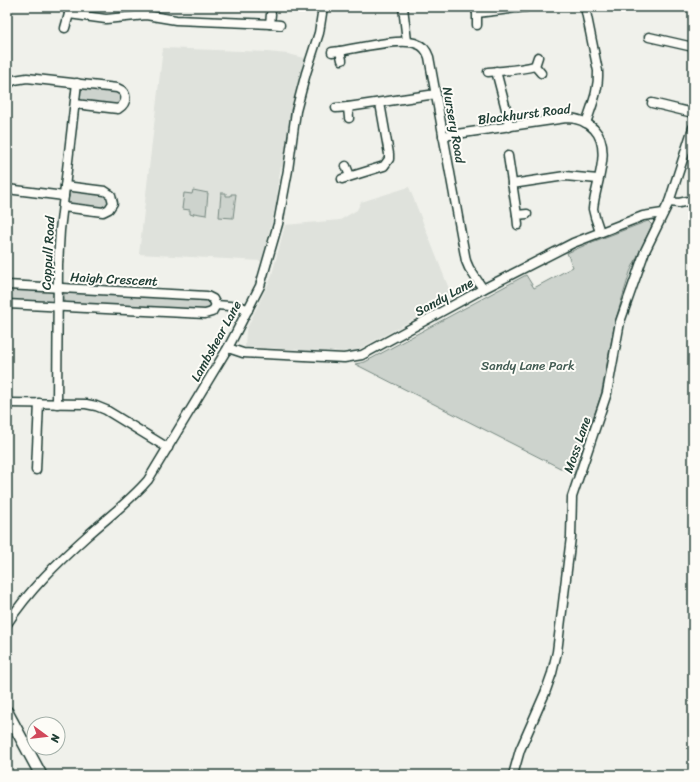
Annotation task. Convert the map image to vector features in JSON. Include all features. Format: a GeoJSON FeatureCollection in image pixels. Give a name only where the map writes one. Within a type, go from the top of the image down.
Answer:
{"type":"FeatureCollection","features":[{"type":"Feature","properties":{"kind":"main road"},"geometry":{"type":"LineString","coordinates":[[7,712],[41,775]]}},
{"type":"Feature","properties":{"kind":"street","name":"Lambshear Lane"},"geometry":{"type":"LineString","coordinates":[[7,624],[27,596],[44,577],[87,536],[134,496],[142,487],[168,448],[228,348],[248,310],[260,286],[277,228],[288,170],[296,110],[319,33],[323,7]]}},
{"type":"Feature","properties":{"kind":"street"},"geometry":{"type":"LineString","coordinates":[[342,60],[336,51],[407,41],[402,7]]}},
{"type":"Feature","properties":{"kind":"street"},"geometry":{"type":"LineString","coordinates":[[477,25],[476,10],[522,7]]}},
{"type":"Feature","properties":{"kind":"street"},"geometry":{"type":"LineString","coordinates":[[585,7],[599,80],[586,123]]}},
{"type":"Feature","properties":{"kind":"street"},"geometry":{"type":"LineString","coordinates":[[65,28],[68,11],[106,19],[146,11],[176,20],[280,25]]}},
{"type":"Feature","properties":{"kind":"street"},"geometry":{"type":"LineString","coordinates":[[270,14],[270,24]]}},
{"type":"Feature","properties":{"kind":"street"},"geometry":{"type":"LineString","coordinates":[[649,37],[693,47]]}},
{"type":"Feature","properties":{"kind":"street","name":"Nursery Road"},"geometry":{"type":"LineString","coordinates":[[407,41],[419,44],[427,52],[429,57],[466,261],[483,289]]}},
{"type":"Feature","properties":{"kind":"street"},"geometry":{"type":"LineString","coordinates":[[535,66],[538,57]]}},
{"type":"Feature","properties":{"kind":"street"},"geometry":{"type":"LineString","coordinates":[[509,126],[507,113],[492,72],[520,70],[535,66]]}},
{"type":"Feature","properties":{"kind":"street"},"geometry":{"type":"LineString","coordinates":[[535,66],[541,73]]}},
{"type":"Feature","properties":{"kind":"street"},"geometry":{"type":"LineString","coordinates":[[7,85],[14,80],[22,78],[77,83],[117,88],[125,93],[126,99],[123,105],[115,109],[75,104]]}},
{"type":"Feature","properties":{"kind":"street","name":"Coppull Road"},"geometry":{"type":"LineString","coordinates":[[57,404],[58,265],[65,186],[77,83]]}},
{"type":"Feature","properties":{"kind":"street"},"geometry":{"type":"LineString","coordinates":[[336,108],[436,94]]}},
{"type":"Feature","properties":{"kind":"street"},"geometry":{"type":"LineString","coordinates":[[346,166],[346,178],[384,166],[387,163],[389,154],[380,103]]}},
{"type":"Feature","properties":{"kind":"street"},"geometry":{"type":"LineString","coordinates":[[652,103],[693,113]]}},
{"type":"Feature","properties":{"kind":"street"},"geometry":{"type":"LineString","coordinates":[[348,107],[349,118]]}},
{"type":"Feature","properties":{"kind":"street","name":"Blackhurst Road"},"geometry":{"type":"LineString","coordinates":[[443,136],[566,118],[586,123],[595,130],[602,143],[602,158],[594,209],[600,232]]}},
{"type":"Feature","properties":{"kind":"street","name":"Moss Lane"},"geometry":{"type":"LineString","coordinates":[[513,775],[520,750],[545,694],[558,652],[571,537],[572,497],[607,393],[620,322],[633,281],[651,235],[669,202],[693,128]]}},
{"type":"Feature","properties":{"kind":"street"},"geometry":{"type":"LineString","coordinates":[[508,156],[518,225]]}},
{"type":"Feature","properties":{"kind":"street"},"geometry":{"type":"LineString","coordinates":[[512,184],[565,176],[598,179]]}},
{"type":"Feature","properties":{"kind":"street"},"geometry":{"type":"LineString","coordinates":[[63,207],[103,212],[109,209],[113,203],[111,195],[105,191],[65,186]]}},
{"type":"Feature","properties":{"kind":"street"},"geometry":{"type":"LineString","coordinates":[[7,189],[64,196]]}},
{"type":"Feature","properties":{"kind":"street"},"geometry":{"type":"LineString","coordinates":[[669,202],[679,203],[693,200]]}},
{"type":"Feature","properties":{"kind":"street","name":"Sandy Lane"},"geometry":{"type":"LineString","coordinates":[[228,348],[243,353],[344,358],[356,357],[368,353],[483,289],[573,242],[643,216],[663,213]]}},
{"type":"Feature","properties":{"kind":"street"},"geometry":{"type":"LineString","coordinates":[[517,215],[527,214]]}},
{"type":"Feature","properties":{"kind":"street","name":"Haigh Crescent"},"geometry":{"type":"LineString","coordinates":[[7,285],[207,296],[213,299],[216,305],[242,307],[248,310]]}},
{"type":"Feature","properties":{"kind":"street"},"geometry":{"type":"LineString","coordinates":[[7,304],[205,314],[212,312],[216,305]]}},
{"type":"Feature","properties":{"kind":"street"},"geometry":{"type":"LineString","coordinates":[[7,403],[86,404],[101,407],[168,448]]}},
{"type":"Feature","properties":{"kind":"street"},"geometry":{"type":"LineString","coordinates":[[36,470],[39,403]]}},
{"type":"Feature","properties":{"kind":"shaded area"},"geometry":{"type":"Polygon","coordinates":[[[163,48],[267,52],[288,54],[305,58],[293,101],[283,167],[281,167],[277,189],[278,196],[262,261],[139,254],[163,48]]]}},
{"type":"Feature","properties":{"kind":"shaded area"},"geometry":{"type":"Polygon","coordinates":[[[409,187],[453,299],[354,351],[342,352],[245,347],[246,330],[271,278],[285,225],[340,220],[357,210],[361,202],[409,187]]]}},
{"type":"Feature","properties":{"kind":"green space"},"geometry":{"type":"Polygon","coordinates":[[[82,87],[116,90],[120,93],[122,101],[116,106],[81,101],[79,98],[82,87]]]}},
{"type":"Feature","properties":{"kind":"green space"},"geometry":{"type":"Polygon","coordinates":[[[69,190],[107,194],[110,204],[103,209],[68,204],[67,193],[69,190]]]}},
{"type":"Feature","properties":{"kind":"green space"},"geometry":{"type":"Polygon","coordinates":[[[193,190],[208,193],[206,215],[194,213],[193,215],[190,214],[190,210],[182,209],[184,193],[192,194],[193,190]]]}},
{"type":"Feature","properties":{"kind":"green space"},"geometry":{"type":"Polygon","coordinates":[[[221,193],[226,193],[226,196],[236,194],[233,218],[219,217],[221,193]]]}},
{"type":"Feature","properties":{"kind":"green space","name":"Sandy Lane Park"},"geometry":{"type":"Polygon","coordinates":[[[648,221],[652,225],[630,272],[615,322],[601,395],[574,475],[355,364],[365,362],[526,275],[534,288],[573,267],[567,253],[648,221]]]}},
{"type":"Feature","properties":{"kind":"green space"},"geometry":{"type":"Polygon","coordinates":[[[48,252],[54,252],[52,284],[47,284],[48,252]]]}},
{"type":"Feature","properties":{"kind":"green space"},"geometry":{"type":"Polygon","coordinates":[[[7,288],[53,290],[53,303],[7,301],[7,288]]]}},
{"type":"Feature","properties":{"kind":"green space"},"geometry":{"type":"Polygon","coordinates":[[[64,290],[198,297],[210,300],[212,306],[208,311],[64,304],[64,290]]]}}]}
